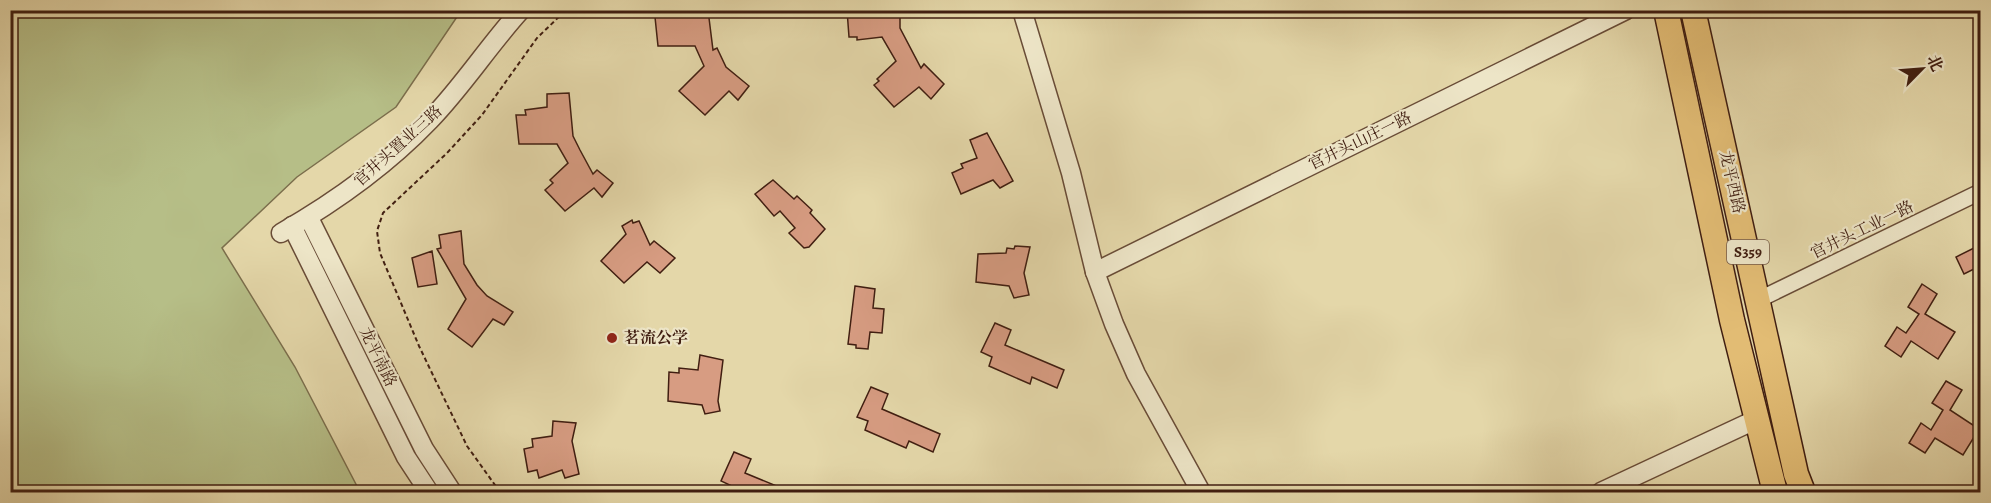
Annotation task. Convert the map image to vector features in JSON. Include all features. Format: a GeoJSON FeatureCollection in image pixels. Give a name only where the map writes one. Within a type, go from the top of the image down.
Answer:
{"type":"FeatureCollection","features":[{"type":"Feature","properties":{"kind":"main road","name":"龙平西路"},"geometry":{"type":"LineString","coordinates":[[1666,10],[1755,420],[1775,492]]}},
{"type":"Feature","properties":{"kind":"main road","name":"龙平西路"},"geometry":{"type":"LineString","coordinates":[[1693,10],[1796,474],[1803,492]]}},
{"type":"Feature","properties":{"kind":"street","name":"官井头置业三路"},"geometry":{"type":"LineString","coordinates":[[286,230],[345,194],[429,121],[521,10]]}},
{"type":"Feature","properties":{"kind":"street"},"geometry":{"type":"LineString","coordinates":[[1022,10],[1071,173],[1095,272],[1124,350],[1201,492]]}},
{"type":"Feature","properties":{"kind":"street","name":"官井头山庄一路"},"geometry":{"type":"LineString","coordinates":[[1095,272],[1626,10]]}},
{"type":"Feature","properties":{"kind":"street","name":"官井头工业一路"},"geometry":{"type":"LineString","coordinates":[[1758,300],[1980,192]]}},
{"type":"Feature","properties":{"kind":"street","name":"龙平南路"},"geometry":{"type":"LineString","coordinates":[[309,218],[424,449],[452,492]]}},
{"type":"Feature","properties":{"kind":"street","name":"龙平南路"},"geometry":{"type":"LineString","coordinates":[[286,230],[406,458],[429,492]]}},
{"type":"Feature","properties":{"kind":"street"},"geometry":{"type":"LineString","coordinates":[[1601,492],[1755,420]]}},
{"type":"Feature","properties":{"kind":"path"},"geometry":{"type":"LineString","coordinates":[[500,492],[467,446],[419,346],[380,253],[377,231],[382,213],[447,153],[482,116],[537,38],[566,10]]}},
{"type":"Feature","properties":{"kind":"green space"},"geometry":{"type":"Polygon","coordinates":[[[10,11],[461,11],[396,107],[297,177],[222,248],[295,367],[360,492],[11,492],[10,11]]]}},
{"type":"Feature","properties":{"kind":"building"},"geometry":{"type":"Polygon","coordinates":[[[708,10],[713,50],[717,48],[726,67],[749,86],[738,100],[729,91],[705,115],[679,91],[704,66],[695,46],[658,46],[655,17],[664,17],[664,12],[708,10]]]}},
{"type":"Feature","properties":{"kind":"building"},"geometry":{"type":"Polygon","coordinates":[[[847,10],[900,10],[900,28],[921,68],[924,64],[944,84],[931,99],[919,87],[894,107],[874,85],[879,81],[877,79],[896,61],[882,37],[857,40],[857,37],[849,37],[847,10]]]}},
{"type":"Feature","properties":{"kind":"building"},"geometry":{"type":"Polygon","coordinates":[[[569,93],[573,136],[593,174],[597,170],[613,183],[602,197],[594,188],[565,211],[545,190],[553,183],[550,180],[568,163],[557,144],[519,144],[516,115],[526,115],[525,110],[547,107],[547,94],[569,93]]]}},
{"type":"Feature","properties":{"kind":"building"},"geometry":{"type":"Polygon","coordinates":[[[987,133],[1013,181],[1000,188],[993,180],[961,194],[952,173],[963,168],[961,164],[977,158],[970,140],[987,133]]]}},
{"type":"Feature","properties":{"kind":"building"},"geometry":{"type":"Polygon","coordinates":[[[773,180],[794,199],[797,196],[812,210],[810,213],[825,229],[809,247],[804,248],[789,233],[795,228],[780,211],[774,216],[755,194],[773,180]]]}},
{"type":"Feature","properties":{"kind":"building"},"geometry":{"type":"Polygon","coordinates":[[[632,220],[633,223],[639,221],[650,245],[654,241],[675,258],[660,273],[647,262],[624,283],[601,261],[626,234],[622,226],[632,220]]]}},
{"type":"Feature","properties":{"kind":"building"},"geometry":{"type":"Polygon","coordinates":[[[461,231],[464,264],[477,285],[487,296],[513,312],[504,325],[493,319],[472,347],[448,329],[466,299],[437,249],[441,248],[439,235],[461,231]]]}},
{"type":"Feature","properties":{"kind":"building"},"geometry":{"type":"Polygon","coordinates":[[[1980,245],[1980,266],[1964,274],[1956,257],[1980,245]]]}},
{"type":"Feature","properties":{"kind":"building"},"geometry":{"type":"Polygon","coordinates":[[[1015,246],[1030,247],[1024,273],[1029,295],[1014,298],[1009,286],[976,282],[978,254],[1006,253],[1007,248],[1014,249],[1015,246]]]}},
{"type":"Feature","properties":{"kind":"building"},"geometry":{"type":"Polygon","coordinates":[[[432,251],[437,284],[418,287],[412,258],[432,251]]]}},
{"type":"Feature","properties":{"kind":"building"},"geometry":{"type":"Polygon","coordinates":[[[1922,284],[1937,294],[1925,314],[1955,332],[1938,359],[1911,341],[1901,357],[1885,346],[1897,327],[1906,333],[1919,314],[1908,307],[1922,284]]]}},
{"type":"Feature","properties":{"kind":"building"},"geometry":{"type":"Polygon","coordinates":[[[855,286],[875,289],[873,308],[884,309],[882,333],[870,332],[868,349],[856,348],[856,345],[848,344],[855,286]]]}},
{"type":"Feature","properties":{"kind":"building"},"geometry":{"type":"Polygon","coordinates":[[[995,323],[1011,330],[1005,345],[1064,370],[1057,388],[1032,377],[1030,384],[989,366],[992,357],[981,352],[995,323]]]}},
{"type":"Feature","properties":{"kind":"building"},"geometry":{"type":"Polygon","coordinates":[[[700,355],[723,360],[718,401],[720,411],[705,414],[702,405],[668,401],[669,372],[679,373],[679,368],[698,370],[700,355]]]}},
{"type":"Feature","properties":{"kind":"building"},"geometry":{"type":"Polygon","coordinates":[[[1946,381],[1962,390],[1950,410],[1979,429],[1963,455],[1935,438],[1925,453],[1909,443],[1921,423],[1931,430],[1943,410],[1932,403],[1946,381]]]}},
{"type":"Feature","properties":{"kind":"building"},"geometry":{"type":"Polygon","coordinates":[[[871,387],[888,394],[882,409],[940,434],[933,452],[909,441],[906,448],[865,430],[868,421],[857,417],[871,387]]]}},
{"type":"Feature","properties":{"kind":"building"},"geometry":{"type":"Polygon","coordinates":[[[553,421],[576,423],[572,441],[579,474],[565,478],[562,470],[539,478],[537,470],[528,472],[524,449],[533,447],[532,439],[552,436],[553,421]]]}},
{"type":"Feature","properties":{"kind":"building"},"geometry":{"type":"Polygon","coordinates":[[[734,452],[751,459],[745,473],[791,492],[729,492],[732,486],[721,481],[734,452]]]}},
{"type":"Feature","properties":{"kind":"place","name":"茗流公学"},"geometry":{"type":"Point","coordinates":[612,338]}}]}
